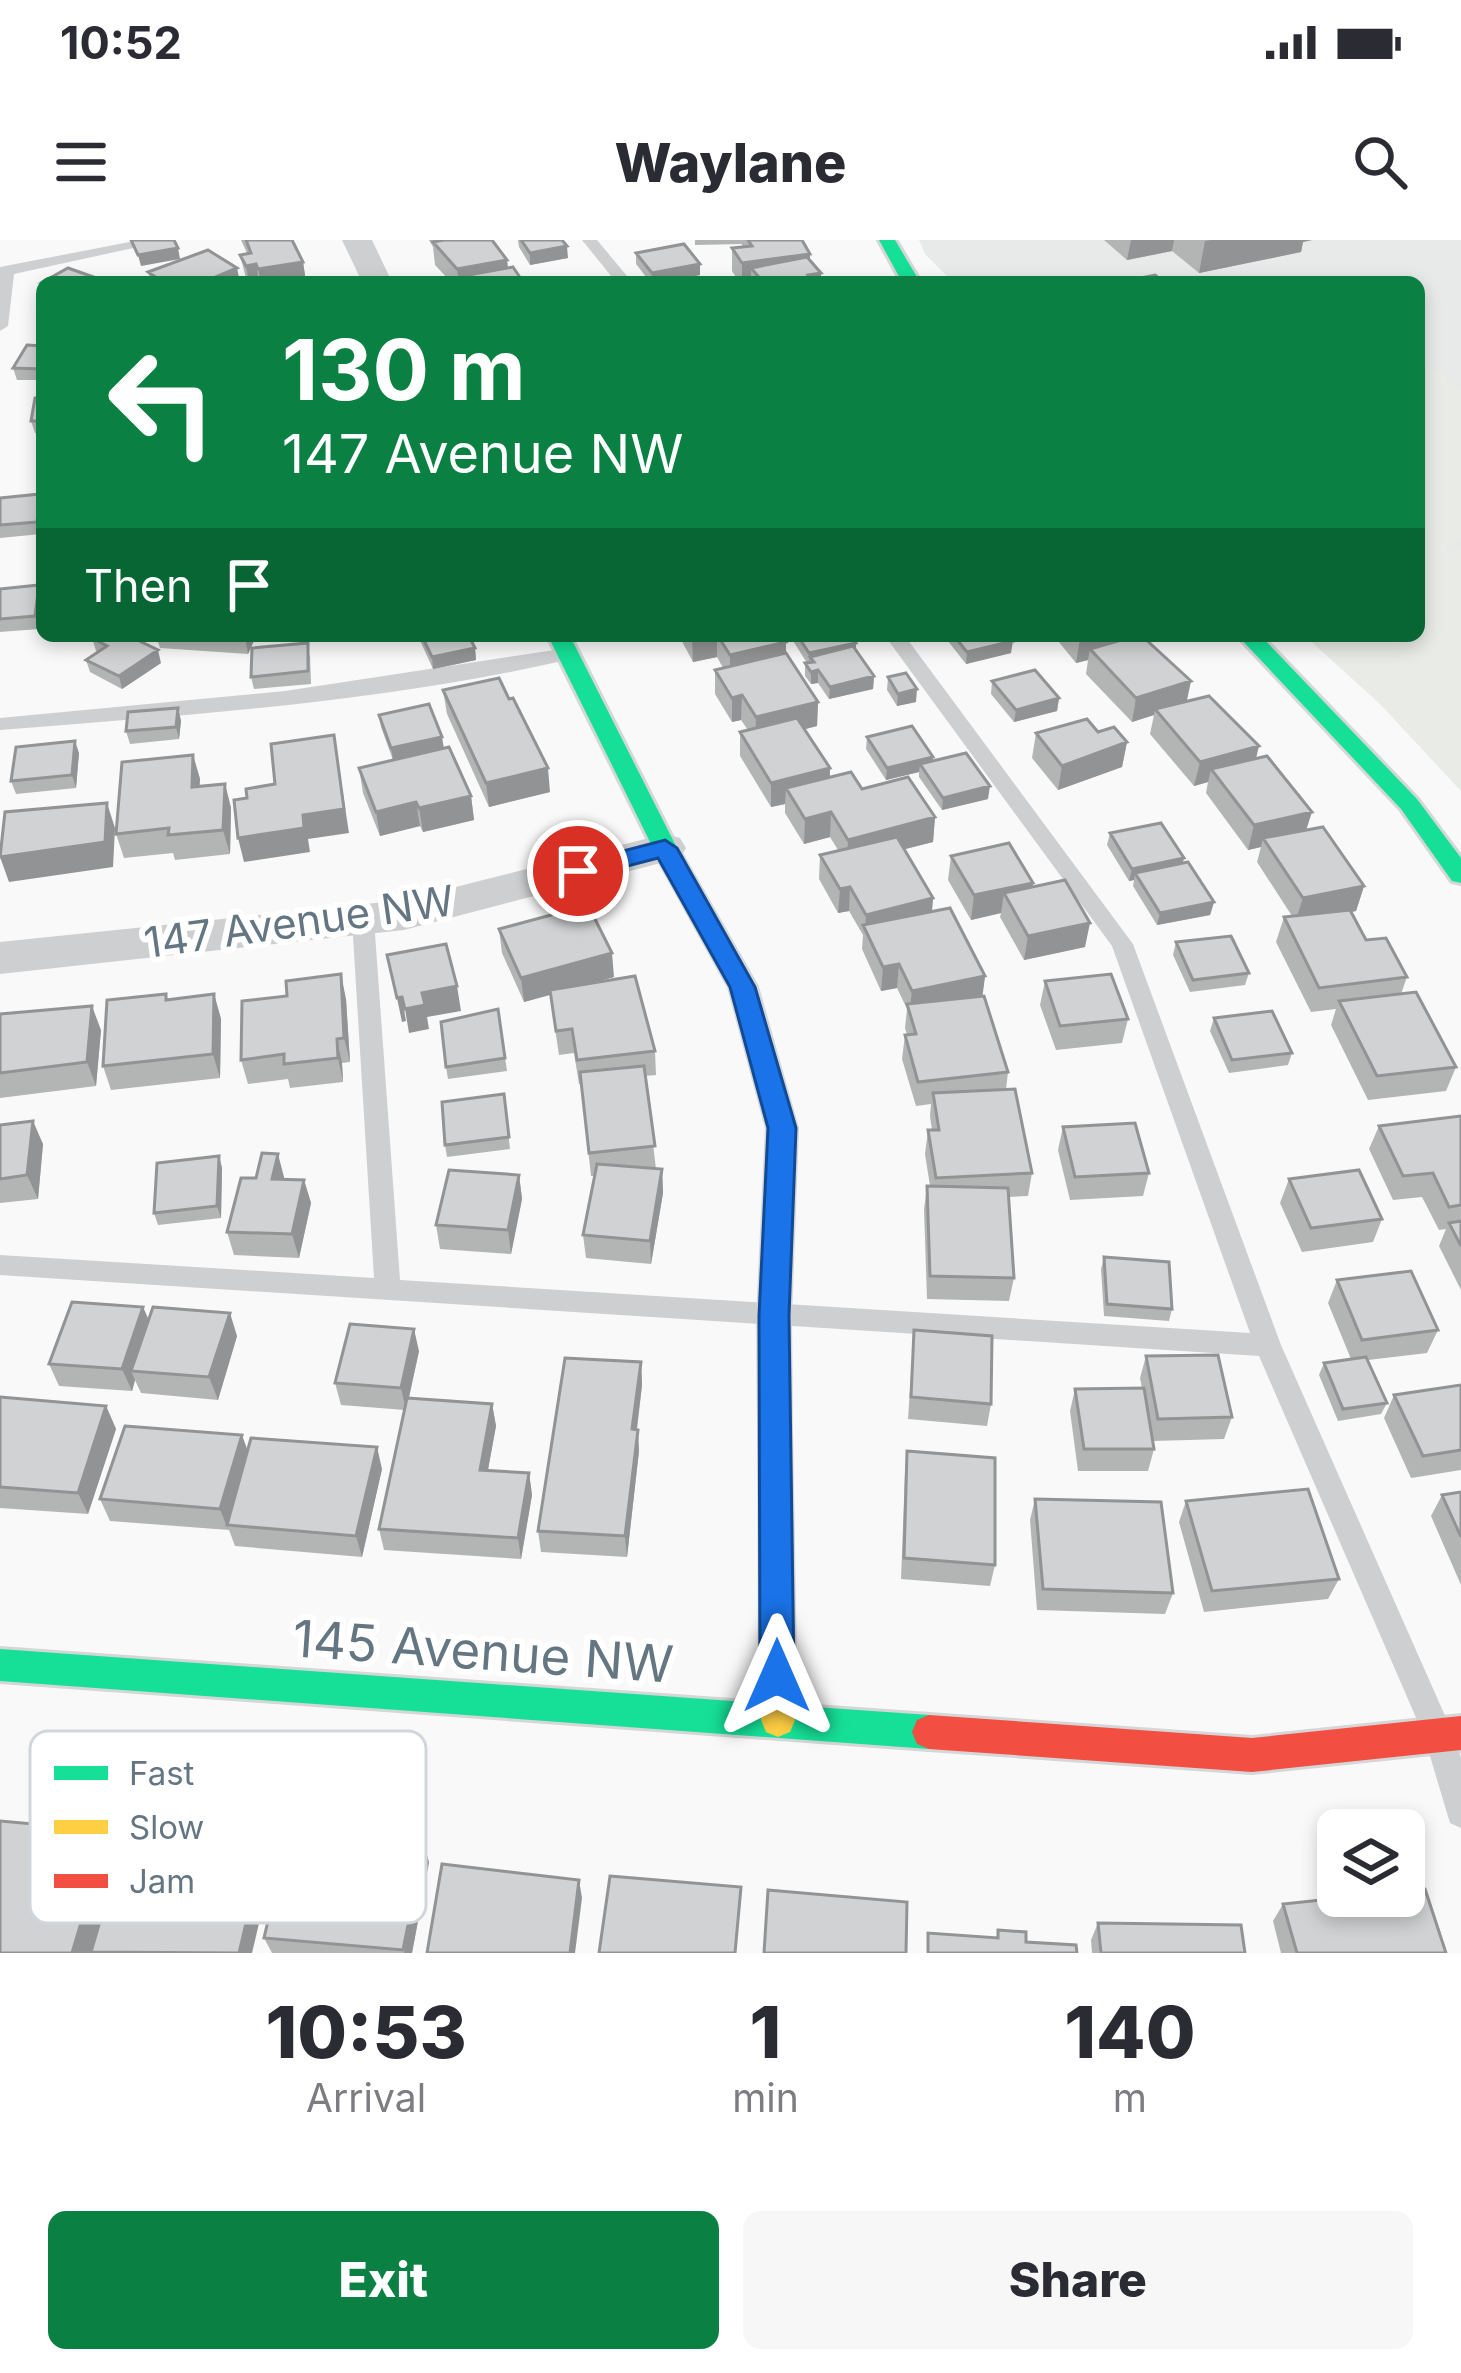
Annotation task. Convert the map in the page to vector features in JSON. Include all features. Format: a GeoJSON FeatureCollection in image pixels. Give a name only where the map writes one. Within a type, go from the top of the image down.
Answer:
{"type":"FeatureCollection","features":[{"type":"Feature","properties":{"kind":"street"},"geometry":{"type":"LineString","coordinates":[[357,240],[373,276]]}},
{"type":"Feature","properties":{"kind":"street"},"geometry":{"type":"LineString","coordinates":[[887,240],[908,276]]}},
{"type":"Feature","properties":{"kind":"street"},"geometry":{"type":"LineString","coordinates":[[1255,642],[1409,803],[1461,875]]}},
{"type":"Feature","properties":{"kind":"street"},"geometry":{"type":"LineString","coordinates":[[564,645],[665,848],[742,987],[782,1128],[774,1316],[778,1720]]}},
{"type":"Feature","properties":{"kind":"street","name":"147 Avenue NW"},"geometry":{"type":"LineString","coordinates":[[0,958],[404,915],[665,848]]}},
{"type":"Feature","properties":{"kind":"street","name":"145 Avenue NW"},"geometry":{"type":"LineString","coordinates":[[0,1665],[1252,1755],[1450,1734]]}},
{"type":"Feature","properties":{"kind":"lane"},"geometry":{"type":"LineString","coordinates":[[0,326],[4,271],[163,240]]}},
{"type":"Feature","properties":{"kind":"lane"},"geometry":{"type":"LineString","coordinates":[[589,240],[619,276]]}},
{"type":"Feature","properties":{"kind":"lane"},"geometry":{"type":"LineString","coordinates":[[899,642],[1122,944],[1268,1345],[1450,1734],[1461,1812]]}},
{"type":"Feature","properties":{"kind":"lane"},"geometry":{"type":"LineString","coordinates":[[0,724],[312,697],[416,683],[564,645]]}},
{"type":"Feature","properties":{"kind":"lane"},"geometry":{"type":"LineString","coordinates":[[363,920],[388,1292]]}},
{"type":"Feature","properties":{"kind":"lane"},"geometry":{"type":"LineString","coordinates":[[0,1265],[1268,1345]]}},
{"type":"Feature","properties":{"kind":"shaded area"},"geometry":{"type":"Polygon","coordinates":[[[919,240],[1461,240],[1461,549],[1425,558],[1425,276],[947,276],[925,254],[919,240]]]}},
{"type":"Feature","properties":{"kind":"shaded area"},"geometry":{"type":"Polygon","coordinates":[[[1425,363],[1461,390],[1461,538],[1445,551],[1461,549],[1461,791],[1380,704],[1312,642],[1425,642],[1425,363]]]}},
{"type":"Feature","properties":{"kind":"building"},"geometry":{"type":"Polygon","coordinates":[[[131,240],[174,240],[178,248],[138,255],[131,240]]]}},
{"type":"Feature","properties":{"kind":"building"},"geometry":{"type":"Polygon","coordinates":[[[246,240],[292,240],[303,262],[258,269],[256,264],[246,266],[240,255],[251,253],[246,240]]]}},
{"type":"Feature","properties":{"kind":"building"},"geometry":{"type":"Polygon","coordinates":[[[492,240],[507,260],[457,269],[433,242],[492,240]]]}},
{"type":"Feature","properties":{"kind":"building"},"geometry":{"type":"Polygon","coordinates":[[[521,240],[562,240],[567,246],[530,253],[521,240]]]}},
{"type":"Feature","properties":{"kind":"building"},"geometry":{"type":"Polygon","coordinates":[[[748,240],[802,240],[810,254],[742,263],[732,248],[752,246],[748,240]]]}},
{"type":"Feature","properties":{"kind":"building"},"geometry":{"type":"Polygon","coordinates":[[[684,244],[700,264],[652,273],[636,253],[684,244]]]}},
{"type":"Feature","properties":{"kind":"building"},"geometry":{"type":"Polygon","coordinates":[[[208,250],[237,268],[218,276],[154,276],[148,272],[208,250]]]}},
{"type":"Feature","properties":{"kind":"building"},"geometry":{"type":"Polygon","coordinates":[[[807,257],[821,273],[758,276],[751,268],[807,257]]]}},
{"type":"Feature","properties":{"kind":"building"},"geometry":{"type":"Polygon","coordinates":[[[513,267],[519,276],[463,276],[513,267]]]}},
{"type":"Feature","properties":{"kind":"building"},"geometry":{"type":"Polygon","coordinates":[[[68,268],[91,276],[54,276],[68,268]]]}},
{"type":"Feature","properties":{"kind":"building"},"geometry":{"type":"Polygon","coordinates":[[[27,345],[36,346],[36,369],[13,368],[27,345]]]}},
{"type":"Feature","properties":{"kind":"building"},"geometry":{"type":"Polygon","coordinates":[[[36,494],[36,522],[0,525],[0,498],[36,494]]]}},
{"type":"Feature","properties":{"kind":"building"},"geometry":{"type":"Polygon","coordinates":[[[36,585],[35,616],[0,619],[0,589],[36,585]]]}},
{"type":"Feature","properties":{"kind":"building"},"geometry":{"type":"Polygon","coordinates":[[[100,642],[141,642],[158,650],[119,676],[86,660],[107,646],[100,642]]]}},
{"type":"Feature","properties":{"kind":"building"},"geometry":{"type":"Polygon","coordinates":[[[425,642],[472,642],[475,648],[432,657],[425,642]]]}},
{"type":"Feature","properties":{"kind":"building"},"geometry":{"type":"Polygon","coordinates":[[[722,642],[786,642],[730,655],[722,642]]]}},
{"type":"Feature","properties":{"kind":"building"},"geometry":{"type":"Polygon","coordinates":[[[802,642],[856,643],[809,653],[802,642]]]}},
{"type":"Feature","properties":{"kind":"building"},"geometry":{"type":"Polygon","coordinates":[[[959,642],[1009,642],[967,652],[959,642]]]}},
{"type":"Feature","properties":{"kind":"building"},"geometry":{"type":"Polygon","coordinates":[[[1114,642],[1149,642],[1191,681],[1136,698],[1090,649],[1114,642]]]}},
{"type":"Feature","properties":{"kind":"building"},"geometry":{"type":"Polygon","coordinates":[[[308,643],[308,671],[251,677],[252,648],[308,643]]]}},
{"type":"Feature","properties":{"kind":"building"},"geometry":{"type":"Polygon","coordinates":[[[853,646],[874,676],[830,687],[818,670],[811,672],[805,663],[814,662],[810,657],[853,646]]]}},
{"type":"Feature","properties":{"kind":"building"},"geometry":{"type":"Polygon","coordinates":[[[786,653],[818,702],[756,717],[742,695],[732,698],[715,670],[786,653]]]}},
{"type":"Feature","properties":{"kind":"building"},"geometry":{"type":"Polygon","coordinates":[[[1035,670],[1059,698],[1016,710],[992,681],[1035,670]]]}},
{"type":"Feature","properties":{"kind":"building"},"geometry":{"type":"Polygon","coordinates":[[[906,673],[917,689],[898,694],[888,677],[906,673]]]}},
{"type":"Feature","properties":{"kind":"building"},"geometry":{"type":"Polygon","coordinates":[[[499,678],[548,768],[486,783],[443,690],[499,678]]]}},
{"type":"Feature","properties":{"kind":"building"},"geometry":{"type":"Polygon","coordinates":[[[1209,696],[1259,746],[1200,762],[1155,709],[1209,696]]]}},
{"type":"Feature","properties":{"kind":"building"},"geometry":{"type":"Polygon","coordinates":[[[429,704],[442,737],[391,748],[379,715],[429,704]]]}},
{"type":"Feature","properties":{"kind":"building"},"geometry":{"type":"Polygon","coordinates":[[[178,708],[176,727],[126,731],[128,712],[178,708]]]}},
{"type":"Feature","properties":{"kind":"building"},"geometry":{"type":"Polygon","coordinates":[[[797,718],[830,768],[771,783],[740,732],[797,718]]]}},
{"type":"Feature","properties":{"kind":"building"},"geometry":{"type":"Polygon","coordinates":[[[1087,719],[1098,732],[1114,727],[1127,742],[1062,766],[1036,733],[1087,719]]]}},
{"type":"Feature","properties":{"kind":"building"},"geometry":{"type":"Polygon","coordinates":[[[912,726],[933,757],[887,768],[867,737],[912,726]]]}},
{"type":"Feature","properties":{"kind":"building"},"geometry":{"type":"Polygon","coordinates":[[[334,735],[344,809],[303,815],[304,828],[238,838],[234,800],[247,798],[246,789],[275,784],[271,744],[334,735]]]}},
{"type":"Feature","properties":{"kind":"building"},"geometry":{"type":"Polygon","coordinates":[[[75,741],[72,775],[11,781],[16,747],[75,741]]]}},
{"type":"Feature","properties":{"kind":"building"},"geometry":{"type":"Polygon","coordinates":[[[449,747],[471,796],[376,812],[359,768],[449,747]]]}},
{"type":"Feature","properties":{"kind":"building"},"geometry":{"type":"Polygon","coordinates":[[[966,753],[990,786],[943,798],[920,764],[966,753]]]}},
{"type":"Feature","properties":{"kind":"building"},"geometry":{"type":"Polygon","coordinates":[[[193,755],[192,787],[225,784],[223,830],[168,835],[169,828],[116,834],[122,762],[193,755]]]}},
{"type":"Feature","properties":{"kind":"building"},"geometry":{"type":"Polygon","coordinates":[[[1267,756],[1312,812],[1254,825],[1211,769],[1267,756]]]}},
{"type":"Feature","properties":{"kind":"building"},"geometry":{"type":"Polygon","coordinates":[[[851,772],[862,789],[908,777],[935,817],[848,840],[831,812],[805,819],[786,788],[851,772]]]}},
{"type":"Feature","properties":{"kind":"building"},"geometry":{"type":"Polygon","coordinates":[[[107,803],[105,842],[0,857],[5,812],[107,803]]]}},
{"type":"Feature","properties":{"kind":"building"},"geometry":{"type":"Polygon","coordinates":[[[1161,823],[1184,858],[1132,869],[1110,833],[1161,823]]]}},
{"type":"Feature","properties":{"kind":"building"},"geometry":{"type":"Polygon","coordinates":[[[1323,827],[1364,886],[1303,898],[1263,838],[1323,827]]]}},
{"type":"Feature","properties":{"kind":"building"},"geometry":{"type":"Polygon","coordinates":[[[897,837],[933,898],[866,915],[850,887],[840,889],[820,855],[897,837]]]}},
{"type":"Feature","properties":{"kind":"building"},"geometry":{"type":"Polygon","coordinates":[[[1009,843],[1033,883],[974,895],[951,856],[1009,843]]]}},
{"type":"Feature","properties":{"kind":"building"},"geometry":{"type":"Polygon","coordinates":[[[1188,862],[1214,902],[1160,913],[1135,873],[1188,862]]]}},
{"type":"Feature","properties":{"kind":"building"},"geometry":{"type":"Polygon","coordinates":[[[1065,880],[1090,923],[1028,936],[1004,893],[1065,880]]]}},
{"type":"Feature","properties":{"kind":"building"},"geometry":{"type":"Polygon","coordinates":[[[588,905],[612,953],[521,978],[499,929],[588,905]]]}},
{"type":"Feature","properties":{"kind":"building"},"geometry":{"type":"Polygon","coordinates":[[[950,908],[985,976],[912,991],[899,964],[883,967],[863,925],[950,908]]]}},
{"type":"Feature","properties":{"kind":"building"},"geometry":{"type":"Polygon","coordinates":[[[1350,910],[1366,940],[1386,938],[1407,977],[1319,988],[1284,917],[1350,910]]]}},
{"type":"Feature","properties":{"kind":"building"},"geometry":{"type":"Polygon","coordinates":[[[1231,936],[1249,973],[1193,980],[1176,942],[1231,936]]]}},
{"type":"Feature","properties":{"kind":"building"},"geometry":{"type":"Polygon","coordinates":[[[446,944],[457,986],[422,993],[425,1005],[405,1009],[402,997],[397,998],[387,955],[446,944]]]}},
{"type":"Feature","properties":{"kind":"building"},"geometry":{"type":"Polygon","coordinates":[[[341,974],[344,1038],[337,1039],[338,1058],[284,1064],[284,1054],[241,1060],[242,1001],[287,996],[286,981],[341,974]]]}},
{"type":"Feature","properties":{"kind":"building"},"geometry":{"type":"Polygon","coordinates":[[[1111,974],[1128,1019],[1060,1026],[1045,981],[1111,974]]]}},
{"type":"Feature","properties":{"kind":"building"},"geometry":{"type":"Polygon","coordinates":[[[635,976],[655,1051],[577,1060],[572,1029],[556,1031],[550,990],[635,976]]]}},
{"type":"Feature","properties":{"kind":"building"},"geometry":{"type":"Polygon","coordinates":[[[1416,992],[1456,1067],[1377,1076],[1339,1001],[1416,992]]]}},
{"type":"Feature","properties":{"kind":"building"},"geometry":{"type":"Polygon","coordinates":[[[166,994],[166,1000],[214,994],[213,1054],[103,1066],[107,1000],[166,994]]]}},
{"type":"Feature","properties":{"kind":"building"},"geometry":{"type":"Polygon","coordinates":[[[984,996],[1008,1072],[918,1082],[905,1035],[916,1034],[907,1004],[984,996]]]}},
{"type":"Feature","properties":{"kind":"building"},"geometry":{"type":"Polygon","coordinates":[[[92,1006],[87,1062],[0,1073],[0,1014],[92,1006]]]}},
{"type":"Feature","properties":{"kind":"building"},"geometry":{"type":"Polygon","coordinates":[[[498,1009],[505,1058],[446,1067],[441,1022],[498,1009]]]}},
{"type":"Feature","properties":{"kind":"building"},"geometry":{"type":"Polygon","coordinates":[[[1272,1011],[1292,1053],[1232,1060],[1214,1018],[1272,1011]]]}},
{"type":"Feature","properties":{"kind":"building"},"geometry":{"type":"Polygon","coordinates":[[[644,1066],[655,1146],[589,1153],[580,1072],[644,1066]]]}},
{"type":"Feature","properties":{"kind":"building"},"geometry":{"type":"Polygon","coordinates":[[[1015,1089],[1032,1173],[936,1178],[928,1130],[939,1130],[933,1093],[1015,1089]]]}},
{"type":"Feature","properties":{"kind":"building"},"geometry":{"type":"Polygon","coordinates":[[[504,1094],[509,1137],[445,1145],[442,1102],[504,1094]]]}},
{"type":"Feature","properties":{"kind":"building"},"geometry":{"type":"Polygon","coordinates":[[[1461,1116],[1461,1205],[1449,1207],[1433,1173],[1403,1176],[1379,1126],[1461,1116]]]}},
{"type":"Feature","properties":{"kind":"building"},"geometry":{"type":"Polygon","coordinates":[[[33,1121],[27,1175],[0,1179],[0,1125],[33,1121]]]}},
{"type":"Feature","properties":{"kind":"building"},"geometry":{"type":"Polygon","coordinates":[[[1135,1123],[1149,1173],[1075,1177],[1063,1127],[1135,1123]]]}},
{"type":"Feature","properties":{"kind":"building"},"geometry":{"type":"Polygon","coordinates":[[[262,1153],[278,1154],[272,1179],[304,1180],[292,1234],[227,1232],[241,1178],[256,1178],[262,1153]]]}},
{"type":"Feature","properties":{"kind":"building"},"geometry":{"type":"Polygon","coordinates":[[[219,1156],[217,1206],[154,1213],[157,1163],[219,1156]]]}},
{"type":"Feature","properties":{"kind":"building"},"geometry":{"type":"Polygon","coordinates":[[[597,1164],[662,1169],[650,1241],[583,1235],[597,1164]]]}},
{"type":"Feature","properties":{"kind":"building"},"geometry":{"type":"Polygon","coordinates":[[[449,1170],[519,1175],[508,1230],[436,1225],[449,1170]]]}},
{"type":"Feature","properties":{"kind":"building"},"geometry":{"type":"Polygon","coordinates":[[[1359,1170],[1382,1219],[1311,1228],[1289,1179],[1359,1170]]]}},
{"type":"Feature","properties":{"kind":"building"},"geometry":{"type":"Polygon","coordinates":[[[927,1186],[1008,1188],[1014,1278],[930,1276],[927,1186]]]}},
{"type":"Feature","properties":{"kind":"building"},"geometry":{"type":"Polygon","coordinates":[[[1461,1221],[1461,1246],[1449,1223],[1461,1221]]]}},
{"type":"Feature","properties":{"kind":"building"},"geometry":{"type":"Polygon","coordinates":[[[1104,1257],[1169,1262],[1172,1309],[1107,1304],[1104,1257]]]}},
{"type":"Feature","properties":{"kind":"building"},"geometry":{"type":"Polygon","coordinates":[[[1411,1271],[1438,1330],[1362,1340],[1337,1280],[1411,1271]]]}},
{"type":"Feature","properties":{"kind":"building"},"geometry":{"type":"Polygon","coordinates":[[[72,1302],[143,1307],[122,1369],[49,1364],[72,1302]]]}},
{"type":"Feature","properties":{"kind":"building"},"geometry":{"type":"Polygon","coordinates":[[[153,1307],[230,1313],[209,1377],[131,1371],[153,1307]]]}},
{"type":"Feature","properties":{"kind":"building"},"geometry":{"type":"Polygon","coordinates":[[[350,1324],[414,1329],[401,1388],[335,1383],[350,1324]]]}},
{"type":"Feature","properties":{"kind":"building"},"geometry":{"type":"Polygon","coordinates":[[[914,1330],[992,1336],[991,1404],[911,1397],[914,1330]]]}},
{"type":"Feature","properties":{"kind":"building"},"geometry":{"type":"Polygon","coordinates":[[[1218,1355],[1232,1417],[1158,1419],[1146,1356],[1218,1355]]]}},
{"type":"Feature","properties":{"kind":"building"},"geometry":{"type":"Polygon","coordinates":[[[1366,1357],[1387,1403],[1343,1409],[1324,1363],[1366,1357]]]}},
{"type":"Feature","properties":{"kind":"building"},"geometry":{"type":"Polygon","coordinates":[[[565,1358],[641,1362],[625,1536],[538,1531],[565,1358]]]}},
{"type":"Feature","properties":{"kind":"building"},"geometry":{"type":"Polygon","coordinates":[[[1461,1385],[1461,1450],[1423,1456],[1394,1395],[1461,1385]]]}},
{"type":"Feature","properties":{"kind":"building"},"geometry":{"type":"Polygon","coordinates":[[[1144,1388],[1154,1449],[1084,1449],[1075,1389],[1144,1388]]]}},
{"type":"Feature","properties":{"kind":"building"},"geometry":{"type":"Polygon","coordinates":[[[0,1397],[106,1406],[78,1493],[0,1487],[0,1397]]]}},
{"type":"Feature","properties":{"kind":"building"},"geometry":{"type":"Polygon","coordinates":[[[407,1398],[492,1404],[480,1470],[529,1473],[518,1538],[379,1529],[407,1398]]]}},
{"type":"Feature","properties":{"kind":"building"},"geometry":{"type":"Polygon","coordinates":[[[125,1426],[242,1435],[220,1509],[100,1499],[125,1426]]]}},
{"type":"Feature","properties":{"kind":"building"},"geometry":{"type":"Polygon","coordinates":[[[251,1438],[377,1447],[356,1536],[227,1525],[251,1438]]]}},
{"type":"Feature","properties":{"kind":"building"},"geometry":{"type":"Polygon","coordinates":[[[907,1451],[995,1458],[995,1565],[904,1558],[907,1451]]]}},
{"type":"Feature","properties":{"kind":"building"},"geometry":{"type":"Polygon","coordinates":[[[1308,1489],[1339,1579],[1212,1591],[1186,1501],[1308,1489]]]}},
{"type":"Feature","properties":{"kind":"building"},"geometry":{"type":"Polygon","coordinates":[[[1461,1492],[1461,1537],[1442,1495],[1461,1492]]]}},
{"type":"Feature","properties":{"kind":"building"},"geometry":{"type":"Polygon","coordinates":[[[1035,1499],[1161,1502],[1173,1593],[1043,1589],[1035,1499]]]}},
{"type":"Feature","properties":{"kind":"building"},"geometry":{"type":"Polygon","coordinates":[[[0,1821],[30,1824],[30,1923],[81,1923],[72,1953],[0,1953],[0,1821]]]}},
{"type":"Feature","properties":{"kind":"building"},"geometry":{"type":"Polygon","coordinates":[[[442,1864],[579,1880],[570,1953],[427,1953],[442,1864]]]}},
{"type":"Feature","properties":{"kind":"building"},"geometry":{"type":"Polygon","coordinates":[[[610,1876],[741,1887],[735,1953],[599,1953],[610,1876]]]}},
{"type":"Feature","properties":{"kind":"building"},"geometry":{"type":"Polygon","coordinates":[[[1425,1889],[1446,1953],[1297,1953],[1283,1904],[1317,1900],[1317,1917],[1425,1917],[1425,1889]]]}},
{"type":"Feature","properties":{"kind":"building"},"geometry":{"type":"Polygon","coordinates":[[[768,1890],[907,1902],[906,1953],[764,1953],[768,1890]]]}},
{"type":"Feature","properties":{"kind":"building"},"geometry":{"type":"Polygon","coordinates":[[[99,1923],[246,1923],[239,1953],[91,1952],[99,1923]]]}},
{"type":"Feature","properties":{"kind":"building"},"geometry":{"type":"Polygon","coordinates":[[[268,1923],[408,1923],[403,1950],[264,1938],[268,1923]]]}},
{"type":"Feature","properties":{"kind":"building"},"geometry":{"type":"Polygon","coordinates":[[[1098,1923],[1241,1925],[1245,1953],[1101,1953],[1098,1923]]]}},
{"type":"Feature","properties":{"kind":"building"},"geometry":{"type":"Polygon","coordinates":[[[998,1930],[1026,1932],[1026,1942],[1076,1945],[1077,1953],[928,1953],[928,1933],[998,1938],[998,1930]]]}},
{"type":"Feature","properties":{"kind":"traffic: fast"},"geometry":{"type":"LineString","coordinates":[[887,240],[908,276]]}},
{"type":"Feature","properties":{"kind":"traffic: fast"},"geometry":{"type":"LineString","coordinates":[[562,642],[665,848],[743,987],[782,1128],[775,1428]]}},
{"type":"Feature","properties":{"kind":"traffic: fast"},"geometry":{"type":"LineString","coordinates":[[1255,642],[1409,804],[1461,875]]}},
{"type":"Feature","properties":{"kind":"traffic: fast"},"geometry":{"type":"LineString","coordinates":[[0,1665],[929,1732]]}},
{"type":"Feature","properties":{"kind":"traffic: slow"},"geometry":{"type":"LineString","coordinates":[[775,1428],[778,1720]]}},
{"type":"Feature","properties":{"kind":"traffic: jam"},"geometry":{"type":"LineString","coordinates":[[929,1732],[1252,1755],[1461,1733]]}},
{"type":"Feature","properties":{"kind":"route"},"geometry":{"type":"LineString","coordinates":[[578,871],[665,848],[742,987],[782,1128],[774,1316],[777,1676]]}}]}
